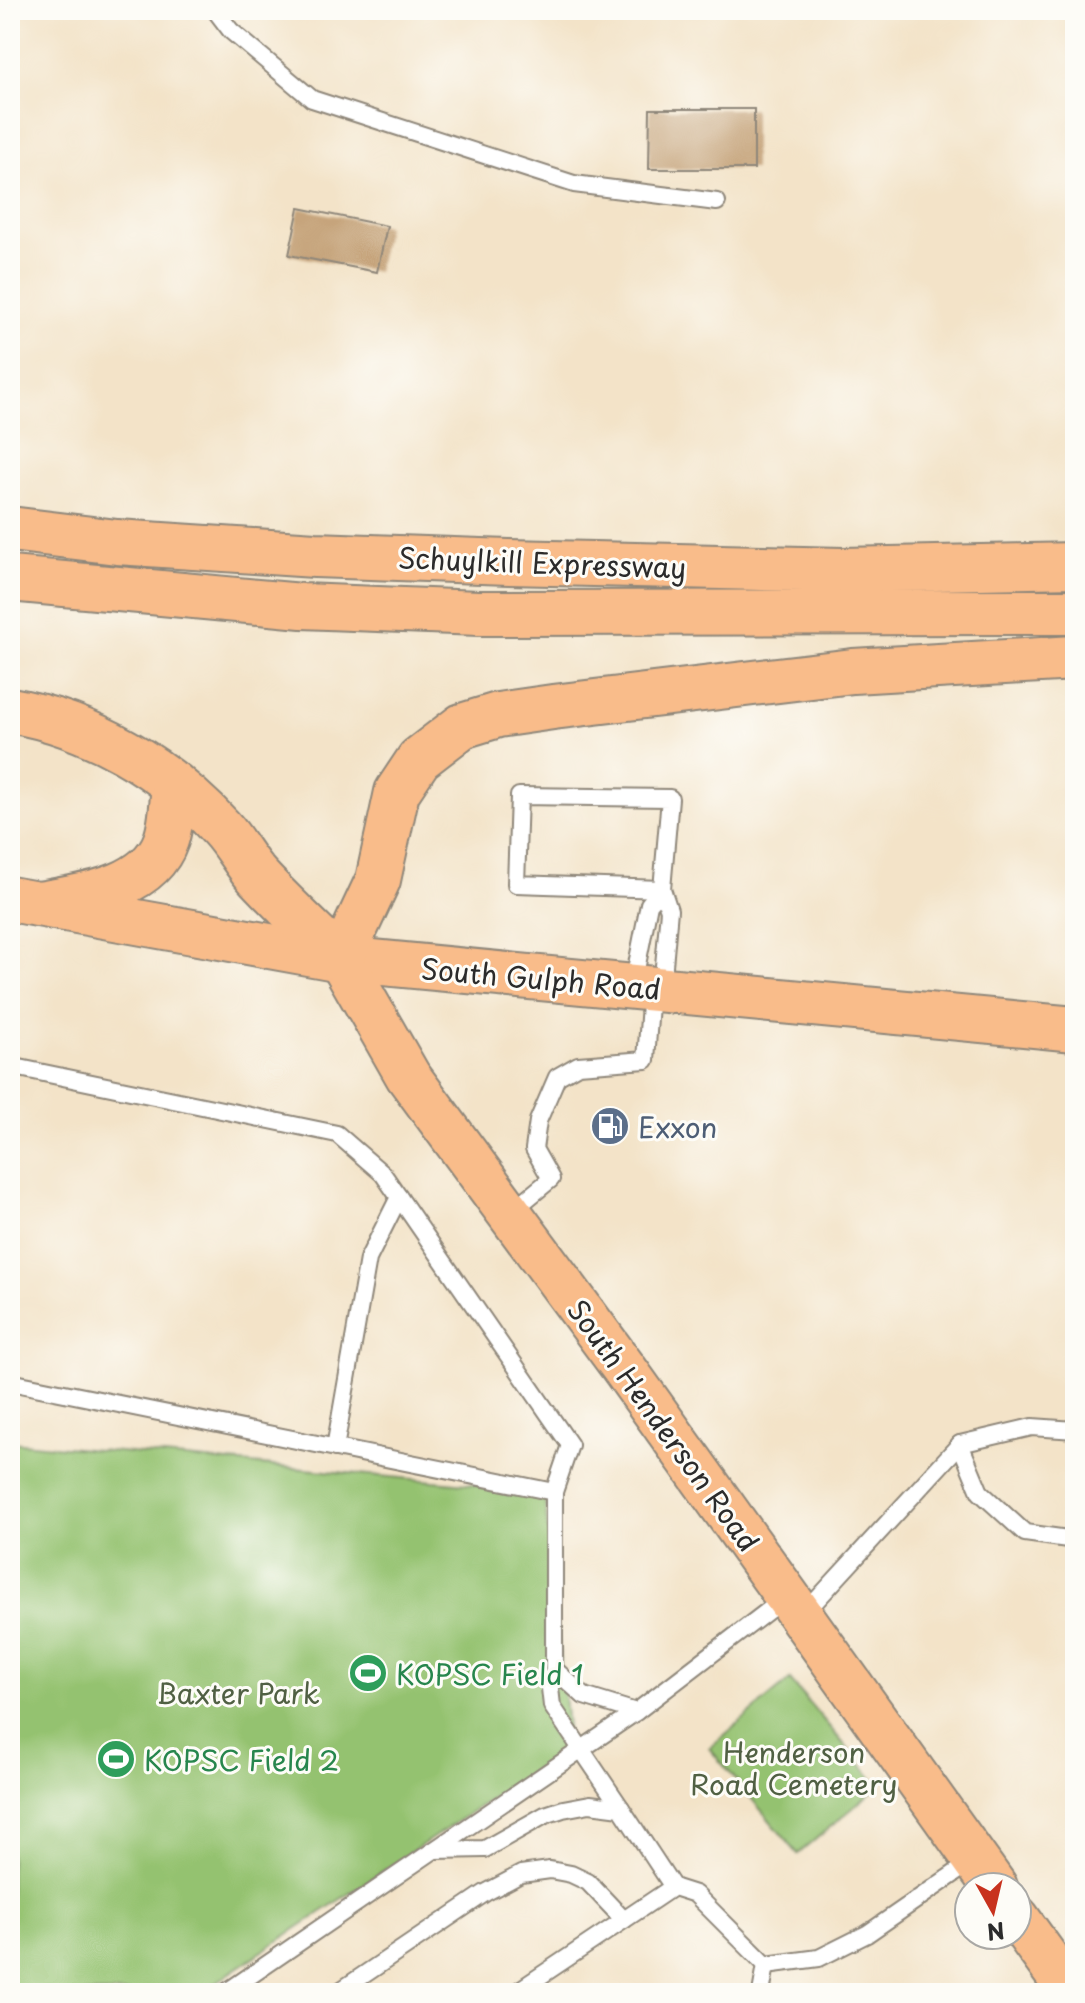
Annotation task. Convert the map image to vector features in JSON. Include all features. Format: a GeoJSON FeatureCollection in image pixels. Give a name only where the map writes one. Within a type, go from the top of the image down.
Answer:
{"type":"FeatureCollection","features":[{"type":"Feature","properties":{"kind":"main road","name":"Schuylkill Expressway"},"geometry":{"type":"LineString","coordinates":[[10,529],[133,543],[315,555],[494,562],[843,570],[1075,565]]}},
{"type":"Feature","properties":{"kind":"main road","name":"Schuylkill Expressway"},"geometry":{"type":"LineString","coordinates":[[10,579],[302,606],[479,613],[1075,612]]}},
{"type":"Feature","properties":{"kind":"main road"},"geometry":{"type":"LineString","coordinates":[[341,959],[378,880],[397,792],[419,759],[462,726],[498,715],[553,707],[853,671],[1075,658]]}},
{"type":"Feature","properties":{"kind":"main road","name":"South Henderson Road"},"geometry":{"type":"LineString","coordinates":[[10,710],[52,720],[109,742],[174,784],[223,830],[256,875],[341,959],[408,1076],[984,1871]]}},
{"type":"Feature","properties":{"kind":"main road"},"geometry":{"type":"LineString","coordinates":[[24,902],[80,897],[115,886],[141,873],[166,842],[174,784]]}},
{"type":"Feature","properties":{"kind":"main road","name":"South Gulph Road"},"geometry":{"type":"LineString","coordinates":[[24,902],[341,959],[1075,1029]]}},
{"type":"Feature","properties":{"kind":"main road"},"geometry":{"type":"LineString","coordinates":[[1033,1940],[1071,1993]]}},
{"type":"Feature","properties":{"kind":"lane"},"geometry":{"type":"LineString","coordinates":[[215,10],[231,31],[312,99],[574,184],[717,202]]}},
{"type":"Feature","properties":{"kind":"lane"},"geometry":{"type":"LineString","coordinates":[[648,989],[669,910],[662,889],[670,798],[519,796],[516,884],[662,889]]}},
{"type":"Feature","properties":{"kind":"lane"},"geometry":{"type":"LineString","coordinates":[[510,1213],[551,1179],[534,1149],[538,1121],[557,1077],[578,1065],[646,1060],[649,904],[662,889]]}},
{"type":"Feature","properties":{"kind":"lane"},"geometry":{"type":"LineString","coordinates":[[10,1066],[337,1134],[383,1174],[570,1445],[554,1492],[552,1706],[673,1887],[695,1894],[766,1965]]}},
{"type":"Feature","properties":{"kind":"lane"},"geometry":{"type":"LineString","coordinates":[[335,1448],[368,1259],[399,1197]]}},
{"type":"Feature","properties":{"kind":"lane"},"geometry":{"type":"LineString","coordinates":[[10,1382],[554,1492]]}},
{"type":"Feature","properties":{"kind":"lane"},"geometry":{"type":"LineString","coordinates":[[225,1993],[794,1606],[960,1444],[1032,1427],[1075,1430]]}},
{"type":"Feature","properties":{"kind":"lane"},"geometry":{"type":"LineString","coordinates":[[960,1444],[980,1492],[1025,1533],[1075,1540]]}},
{"type":"Feature","properties":{"kind":"lane"},"geometry":{"type":"LineString","coordinates":[[554,1669],[584,1696],[636,1712]]}},
{"type":"Feature","properties":{"kind":"lane"},"geometry":{"type":"LineString","coordinates":[[433,1850],[485,1849],[545,1815],[563,1809],[590,1804],[621,1808]]}},
{"type":"Feature","properties":{"kind":"lane"},"geometry":{"type":"LineString","coordinates":[[337,1993],[485,1893],[521,1874],[550,1870],[571,1874],[588,1882],[624,1920]]}},
{"type":"Feature","properties":{"kind":"lane"},"geometry":{"type":"LineString","coordinates":[[515,1993],[673,1887]]}},
{"type":"Feature","properties":{"kind":"lane"},"geometry":{"type":"LineString","coordinates":[[766,1965],[819,1958],[953,1890]]}},
{"type":"Feature","properties":{"kind":"lane"},"geometry":{"type":"LineString","coordinates":[[761,1993],[766,1965]]}},
{"type":"Feature","properties":{"kind":"green space","name":"Baxter Park"},"geometry":{"type":"Polygon","coordinates":[[[10,1442],[544,1491],[569,1747],[200,1993],[10,1993],[10,1442]]]}},
{"type":"Feature","properties":{"kind":"green space","name":"Henderson Road Cemetery"},"geometry":{"type":"Polygon","coordinates":[[[790,1680],[879,1786],[798,1854],[709,1748],[790,1680]]]}},
{"type":"Feature","properties":{"kind":"building"},"geometry":{"type":"Polygon","coordinates":[[[264,10],[292,10],[292,12],[265,17],[264,10]]]}},
{"type":"Feature","properties":{"kind":"building"},"geometry":{"type":"Polygon","coordinates":[[[650,109],[754,109],[754,169],[649,169],[650,109]]]}},
{"type":"Feature","properties":{"kind":"building"},"geometry":{"type":"Polygon","coordinates":[[[299,208],[387,226],[377,272],[289,255],[299,208]]]}},
{"type":"Feature","properties":{"kind":"place","name":"Exxon"},"geometry":{"type":"Point","coordinates":[610,1126]}},
{"type":"Feature","properties":{"kind":"place","name":"KOPSC Field 1"},"geometry":{"type":"Point","coordinates":[368,1673]}},
{"type":"Feature","properties":{"kind":"place","name":"KOPSC Field 2"},"geometry":{"type":"Point","coordinates":[116,1759]}}]}
